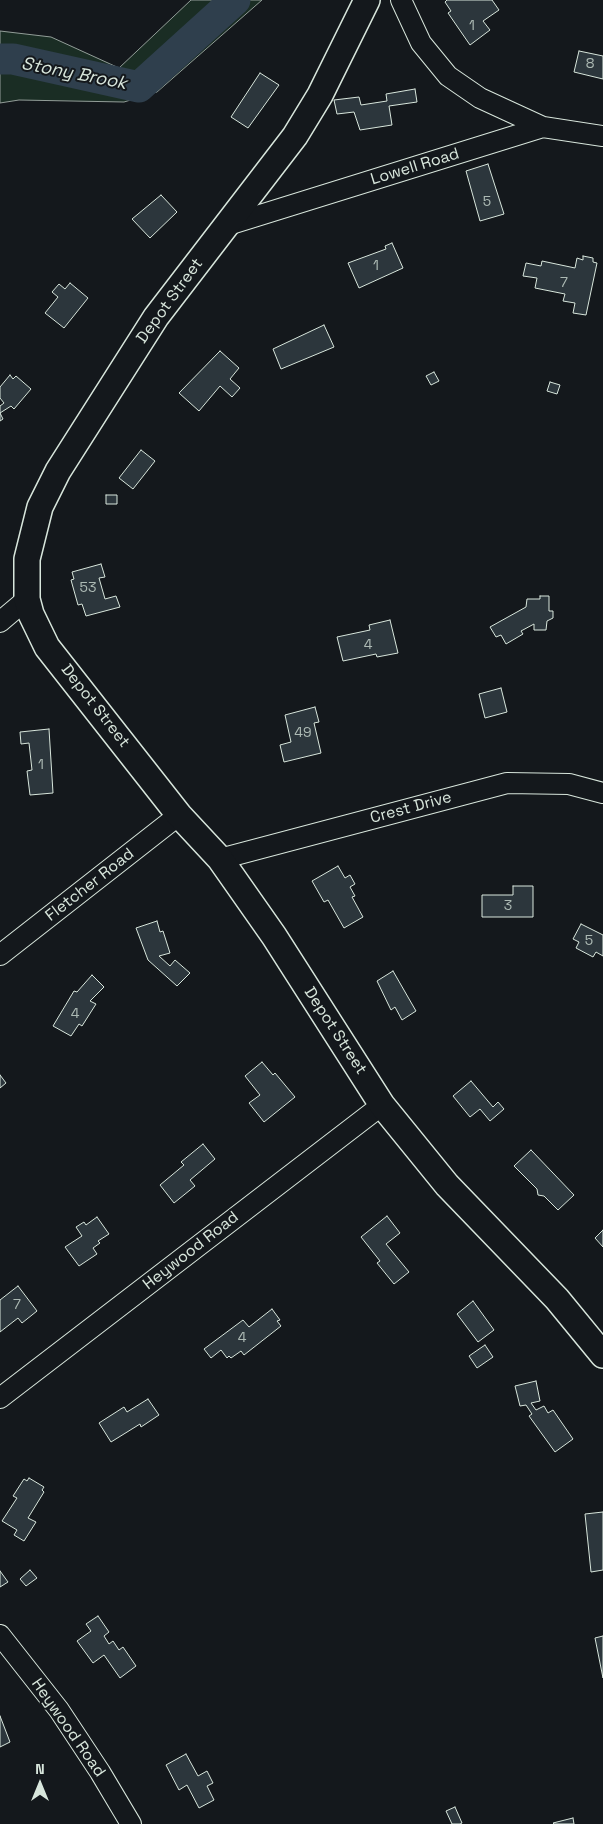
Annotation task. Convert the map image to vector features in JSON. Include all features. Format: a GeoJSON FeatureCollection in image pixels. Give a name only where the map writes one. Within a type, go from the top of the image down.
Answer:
{"type":"FeatureCollection","features":[{"type":"Feature","properties":{"kind":"main road","name":"Depot Street"},"geometry":{"type":"LineString","coordinates":[[368,0],[320,95],[294,136],[156,318],[58,471],[40,507],[27,559],[27,600],[31,614],[47,647],[179,815],[220,859],[274,936],[382,1105],[447,1185],[551,1293],[603,1355]]}},
{"type":"Feature","properties":{"kind":"street"},"geometry":{"type":"LineString","coordinates":[[401,0],[421,43],[448,76],[480,98],[543,127]]}},
{"type":"Feature","properties":{"kind":"street","name":"Lowell Road"},"geometry":{"type":"LineString","coordinates":[[228,225],[543,127],[603,136]]}},
{"type":"Feature","properties":{"kind":"street"},"geometry":{"type":"LineString","coordinates":[[0,622],[27,600]]}},
{"type":"Feature","properties":{"kind":"street","name":"Crest Drive"},"geometry":{"type":"LineString","coordinates":[[220,859],[507,783],[568,784],[603,793]]}},
{"type":"Feature","properties":{"kind":"street","name":"Fletcher Road"},"geometry":{"type":"LineString","coordinates":[[0,955],[179,815]]}},
{"type":"Feature","properties":{"kind":"street","name":"Heywood Road"},"geometry":{"type":"LineString","coordinates":[[0,1398],[382,1105]]}},
{"type":"Feature","properties":{"kind":"street","name":"Heywood Road"},"geometry":{"type":"LineString","coordinates":[[0,1635],[59,1710],[100,1772],[131,1824]]}},
{"type":"Feature","properties":{"kind":"green space"},"geometry":{"type":"Polygon","coordinates":[[[191,0],[262,0],[157,92],[124,102],[19,100],[0,103],[0,31],[51,37],[119,68],[191,0]]]}},
{"type":"Feature","properties":{"kind":"building"},"geometry":{"type":"Polygon","coordinates":[[[447,0],[492,0],[499,10],[483,21],[490,30],[470,45],[448,13],[451,11],[445,2],[447,0]]]}},
{"type":"Feature","properties":{"kind":"building"},"geometry":{"type":"Polygon","coordinates":[[[579,51],[603,56],[603,79],[574,72],[579,51]]]}},
{"type":"Feature","properties":{"kind":"building"},"geometry":{"type":"Polygon","coordinates":[[[260,73],[279,85],[248,128],[231,117],[260,73]]]}},
{"type":"Feature","properties":{"kind":"building"},"geometry":{"type":"Polygon","coordinates":[[[415,89],[417,102],[389,106],[392,125],[360,130],[354,112],[337,114],[334,100],[359,97],[361,105],[387,101],[386,94],[415,89]]]}},
{"type":"Feature","properties":{"kind":"building"},"geometry":{"type":"Polygon","coordinates":[[[488,164],[504,214],[480,221],[466,171],[488,164]]]}},
{"type":"Feature","properties":{"kind":"building"},"geometry":{"type":"Polygon","coordinates":[[[161,195],[177,212],[150,238],[132,219],[161,195]]]}},
{"type":"Feature","properties":{"kind":"building"},"geometry":{"type":"Polygon","coordinates":[[[392,243],[403,268],[359,288],[348,263],[386,249],[385,246],[392,243]]]}},
{"type":"Feature","properties":{"kind":"building"},"geometry":{"type":"Polygon","coordinates":[[[583,256],[593,258],[593,262],[597,263],[586,315],[573,313],[575,303],[563,301],[565,294],[535,288],[537,278],[523,276],[526,263],[541,266],[542,261],[575,268],[577,258],[583,260],[583,256]]]}},
{"type":"Feature","properties":{"kind":"building"},"geometry":{"type":"Polygon","coordinates":[[[70,283],[88,298],[64,328],[45,313],[58,297],[52,292],[59,284],[65,289],[70,283]]]}},
{"type":"Feature","properties":{"kind":"building"},"geometry":{"type":"Polygon","coordinates":[[[324,325],[334,347],[281,369],[273,349],[324,325]]]}},
{"type":"Feature","properties":{"kind":"building"},"geometry":{"type":"Polygon","coordinates":[[[220,351],[239,368],[230,379],[240,388],[232,397],[220,386],[199,411],[179,393],[220,351]]]}},
{"type":"Feature","properties":{"kind":"building"},"geometry":{"type":"Polygon","coordinates":[[[434,372],[439,381],[431,385],[426,376],[434,372]]]}},
{"type":"Feature","properties":{"kind":"building"},"geometry":{"type":"Polygon","coordinates":[[[10,375],[13,379],[16,376],[31,389],[14,409],[11,406],[0,413],[0,406],[4,403],[0,398],[0,387],[10,375]]]}},
{"type":"Feature","properties":{"kind":"building"},"geometry":{"type":"Polygon","coordinates":[[[550,382],[560,385],[557,394],[547,391],[550,382]]]}},
{"type":"Feature","properties":{"kind":"building"},"geometry":{"type":"Polygon","coordinates":[[[141,450],[155,461],[133,489],[119,478],[141,450]]]}},
{"type":"Feature","properties":{"kind":"building"},"geometry":{"type":"Polygon","coordinates":[[[106,495],[117,495],[117,504],[106,504],[106,495]]]}},
{"type":"Feature","properties":{"kind":"building"},"geometry":{"type":"Polygon","coordinates":[[[101,564],[105,577],[99,578],[105,599],[116,596],[120,607],[86,616],[82,604],[78,605],[71,580],[74,579],[72,572],[101,564]]]}},
{"type":"Feature","properties":{"kind":"building"},"geometry":{"type":"Polygon","coordinates":[[[540,596],[549,596],[549,611],[553,611],[553,618],[547,621],[546,630],[534,630],[534,624],[521,631],[523,634],[506,644],[501,635],[496,637],[490,627],[526,607],[527,599],[540,599],[540,596]]]}},
{"type":"Feature","properties":{"kind":"building"},"geometry":{"type":"Polygon","coordinates":[[[390,620],[398,653],[377,657],[376,654],[343,661],[337,637],[370,630],[369,625],[390,620]]]}},
{"type":"Feature","properties":{"kind":"building"},"geometry":{"type":"Polygon","coordinates":[[[501,688],[507,712],[485,718],[479,694],[501,688]]]}},
{"type":"Feature","properties":{"kind":"building"},"geometry":{"type":"Polygon","coordinates":[[[315,707],[319,722],[314,723],[321,753],[284,762],[280,745],[291,742],[285,715],[315,707]]]}},
{"type":"Feature","properties":{"kind":"building"},"geometry":{"type":"Polygon","coordinates":[[[49,729],[53,793],[30,795],[27,771],[32,770],[29,743],[21,744],[20,732],[49,729]]]}},
{"type":"Feature","properties":{"kind":"building"},"geometry":{"type":"Polygon","coordinates":[[[338,866],[345,878],[350,875],[355,884],[350,887],[355,896],[352,897],[363,917],[344,928],[328,900],[324,902],[312,881],[338,866]]]}},
{"type":"Feature","properties":{"kind":"building"},"geometry":{"type":"Polygon","coordinates":[[[513,886],[533,886],[533,917],[482,917],[482,895],[513,895],[513,886]]]}},
{"type":"Feature","properties":{"kind":"building"},"geometry":{"type":"Polygon","coordinates":[[[157,921],[160,932],[163,931],[170,953],[159,956],[170,966],[175,960],[190,973],[177,986],[148,960],[136,928],[157,921]]]}},
{"type":"Feature","properties":{"kind":"building"},"geometry":{"type":"Polygon","coordinates":[[[581,924],[603,935],[603,956],[596,952],[593,957],[576,948],[579,942],[573,939],[581,924]]]}},
{"type":"Feature","properties":{"kind":"building"},"geometry":{"type":"Polygon","coordinates":[[[393,971],[416,1011],[402,1020],[395,1007],[391,1010],[377,981],[393,971]]]}},
{"type":"Feature","properties":{"kind":"building"},"geometry":{"type":"Polygon","coordinates":[[[92,975],[104,987],[90,1001],[96,1004],[82,1026],[79,1024],[71,1036],[53,1026],[74,991],[77,992],[92,975]]]}},
{"type":"Feature","properties":{"kind":"building"},"geometry":{"type":"Polygon","coordinates":[[[262,1062],[273,1075],[275,1073],[295,1097],[264,1122],[249,1103],[260,1095],[245,1076],[262,1062]]]}},
{"type":"Feature","properties":{"kind":"building"},"geometry":{"type":"Polygon","coordinates":[[[0,1075],[6,1083],[0,1088],[0,1075]]]}},
{"type":"Feature","properties":{"kind":"building"},"geometry":{"type":"Polygon","coordinates":[[[471,1081],[493,1107],[498,1102],[504,1109],[490,1121],[480,1109],[470,1117],[453,1096],[471,1081]]]}},
{"type":"Feature","properties":{"kind":"building"},"geometry":{"type":"Polygon","coordinates":[[[203,1144],[215,1159],[190,1180],[195,1186],[174,1203],[160,1185],[184,1165],[181,1162],[203,1144]]]}},
{"type":"Feature","properties":{"kind":"building"},"geometry":{"type":"Polygon","coordinates":[[[531,1150],[574,1195],[558,1210],[544,1196],[538,1195],[537,1189],[514,1166],[531,1150]]]}},
{"type":"Feature","properties":{"kind":"building"},"geometry":{"type":"Polygon","coordinates":[[[387,1216],[400,1233],[386,1244],[409,1272],[394,1284],[377,1263],[380,1261],[361,1237],[387,1216]]]}},
{"type":"Feature","properties":{"kind":"building"},"geometry":{"type":"Polygon","coordinates":[[[97,1217],[109,1234],[98,1241],[100,1243],[93,1248],[97,1254],[79,1266],[65,1247],[82,1236],[76,1227],[84,1222],[86,1225],[97,1217]]]}},
{"type":"Feature","properties":{"kind":"building"},"geometry":{"type":"Polygon","coordinates":[[[603,1230],[603,1247],[595,1238],[603,1230]]]}},
{"type":"Feature","properties":{"kind":"building"},"geometry":{"type":"Polygon","coordinates":[[[18,1286],[37,1311],[22,1323],[18,1318],[0,1332],[0,1300],[18,1286]]]}},
{"type":"Feature","properties":{"kind":"building"},"geometry":{"type":"Polygon","coordinates":[[[473,1301],[494,1330],[478,1342],[457,1314],[473,1301]]]}},
{"type":"Feature","properties":{"kind":"building"},"geometry":{"type":"Polygon","coordinates":[[[272,1309],[280,1320],[277,1321],[281,1326],[244,1355],[241,1351],[231,1358],[229,1356],[227,1358],[221,1350],[211,1358],[204,1349],[243,1320],[249,1327],[272,1309]]]}},
{"type":"Feature","properties":{"kind":"building"},"geometry":{"type":"Polygon","coordinates":[[[485,1345],[493,1357],[477,1368],[469,1356],[485,1345]]]}},
{"type":"Feature","properties":{"kind":"building"},"geometry":{"type":"Polygon","coordinates":[[[536,1381],[540,1401],[531,1403],[536,1410],[544,1406],[548,1413],[553,1410],[573,1439],[555,1452],[529,1416],[532,1414],[526,1405],[520,1406],[515,1386],[536,1381]]]}},
{"type":"Feature","properties":{"kind":"building"},"geometry":{"type":"Polygon","coordinates":[[[148,1399],[159,1415],[141,1427],[140,1424],[111,1442],[99,1423],[124,1407],[127,1412],[148,1399]]]}},
{"type":"Feature","properties":{"kind":"building"},"geometry":{"type":"Polygon","coordinates":[[[29,1478],[44,1487],[42,1490],[44,1492],[28,1518],[36,1522],[24,1541],[14,1535],[17,1530],[2,1521],[17,1498],[13,1496],[24,1479],[27,1481],[29,1478]]]}},
{"type":"Feature","properties":{"kind":"building"},"geometry":{"type":"Polygon","coordinates":[[[603,1512],[603,1570],[591,1572],[585,1514],[603,1512]]]}},
{"type":"Feature","properties":{"kind":"building"},"geometry":{"type":"Polygon","coordinates":[[[30,1570],[37,1578],[26,1586],[20,1579],[30,1570]]]}},
{"type":"Feature","properties":{"kind":"building"},"geometry":{"type":"Polygon","coordinates":[[[0,1571],[8,1582],[0,1587],[0,1571]]]}},
{"type":"Feature","properties":{"kind":"building"},"geometry":{"type":"Polygon","coordinates":[[[98,1616],[109,1632],[104,1636],[109,1644],[113,1641],[119,1650],[123,1647],[136,1666],[120,1678],[104,1655],[93,1663],[77,1641],[91,1631],[86,1624],[98,1616]]]}},
{"type":"Feature","properties":{"kind":"building"},"geometry":{"type":"Polygon","coordinates":[[[603,1636],[603,1678],[595,1638],[603,1636]]]}},
{"type":"Feature","properties":{"kind":"building"},"geometry":{"type":"Polygon","coordinates":[[[0,1716],[10,1742],[0,1747],[0,1716]]]}},
{"type":"Feature","properties":{"kind":"building"},"geometry":{"type":"Polygon","coordinates":[[[186,1754],[198,1776],[207,1771],[213,1783],[207,1786],[214,1800],[199,1808],[187,1785],[179,1790],[166,1765],[186,1754]]]}},
{"type":"Feature","properties":{"kind":"building"},"geometry":{"type":"Polygon","coordinates":[[[455,1807],[462,1823],[460,1824],[452,1824],[446,1811],[455,1807]]]}},
{"type":"Feature","properties":{"kind":"building"},"geometry":{"type":"Polygon","coordinates":[[[573,1818],[574,1824],[553,1823],[573,1818]]]}},
{"type":"Feature","properties":{"kind":"waterway","name":"Stony Brook"},"geometry":{"type":"LineString","coordinates":[[0,59],[13,59],[139,87],[235,0]]}}]}
